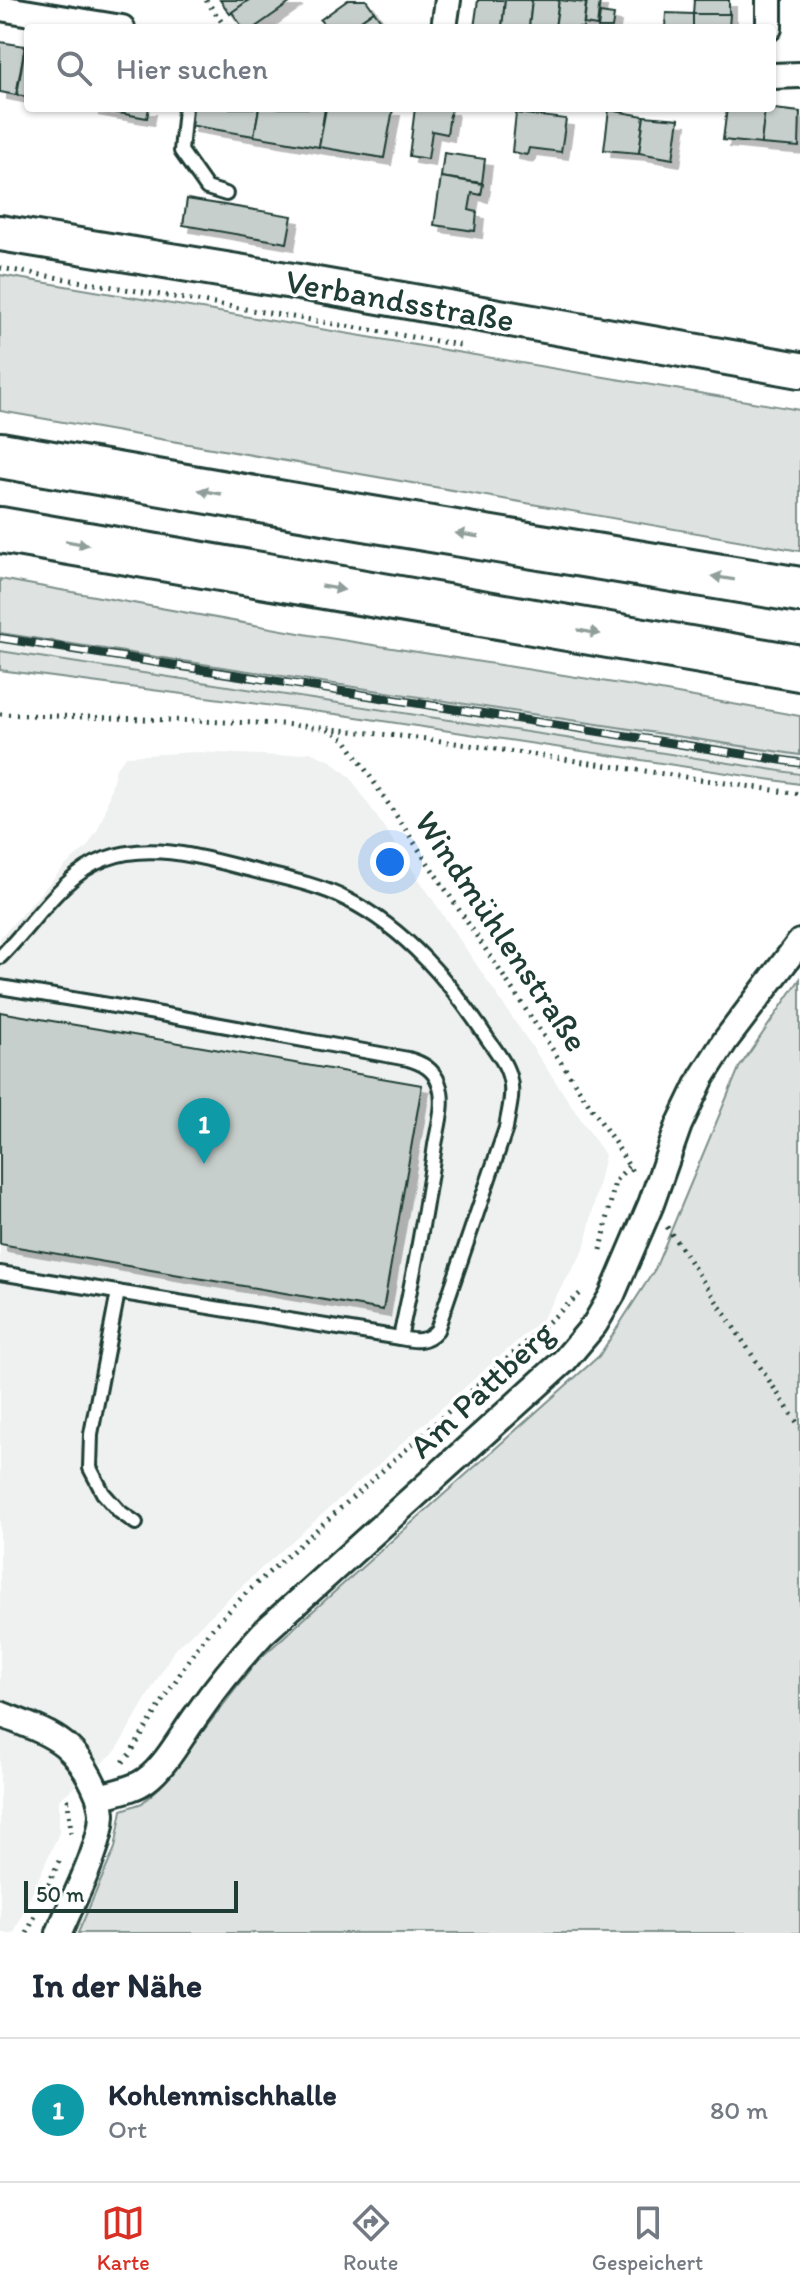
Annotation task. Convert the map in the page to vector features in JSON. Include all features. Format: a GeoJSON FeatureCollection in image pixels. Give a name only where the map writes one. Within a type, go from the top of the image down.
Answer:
{"type":"FeatureCollection","features":[{"type":"Feature","properties":{"kind":"highway"},"geometry":{"type":"LineString","coordinates":[[0,455],[800,590]]}},
{"type":"Feature","properties":{"kind":"highway"},"geometry":{"type":"LineString","coordinates":[[0,530],[800,668]]}},
{"type":"Feature","properties":{"kind":"main road","name":"Verbandsstraße"},"geometry":{"type":"LineString","coordinates":[[0,233],[800,370]]}},
{"type":"Feature","properties":{"kind":"street"},"geometry":{"type":"LineString","coordinates":[[445,24],[448,0]]}},
{"type":"Feature","properties":{"kind":"street"},"geometry":{"type":"LineString","coordinates":[[769,0],[769,24]]}},
{"type":"Feature","properties":{"kind":"street"},"geometry":{"type":"LineString","coordinates":[[0,8],[98,24]]}},
{"type":"Feature","properties":{"kind":"street"},"geometry":{"type":"LineString","coordinates":[[776,76],[800,75]]}},
{"type":"Feature","properties":{"kind":"street","name":"Am Pattberg"},"geometry":{"type":"LineString","coordinates":[[97,1791],[132,1788],[156,1772],[202,1706],[263,1633],[564,1361],[595,1324],[612,1295],[651,1204],[679,1125],[702,1077],[725,1041],[800,942]]}},
{"type":"Feature","properties":{"kind":"street"},"geometry":{"type":"LineString","coordinates":[[0,1714],[43,1731],[63,1743],[77,1756],[97,1791],[102,1816],[96,1844],[59,1933]]}},
{"type":"Feature","properties":{"kind":"lane"},"geometry":{"type":"LineString","coordinates":[[185,112],[181,151],[207,188],[226,194]]}},
{"type":"Feature","properties":{"kind":"lane"},"geometry":{"type":"LineString","coordinates":[[0,957],[65,886],[86,868],[106,858],[137,852],[169,852],[212,860],[321,889],[347,899],[380,920],[439,972],[504,1063],[511,1081],[506,1128],[437,1330],[431,1337],[423,1340],[400,1338],[0,1273]]}},
{"type":"Feature","properties":{"kind":"lane"},"geometry":{"type":"LineString","coordinates":[[0,987],[408,1059],[420,1062],[434,1073],[441,1087],[441,1106],[425,1216],[400,1338]]}},
{"type":"Feature","properties":{"kind":"lane"},"geometry":{"type":"LineString","coordinates":[[118,1292],[91,1434],[90,1468],[103,1493],[120,1512],[136,1523]]}},
{"type":"Feature","properties":{"kind":"path"},"geometry":{"type":"LineString","coordinates":[[206,0],[223,24]]}},
{"type":"Feature","properties":{"kind":"path"},"geometry":{"type":"LineString","coordinates":[[0,268],[471,347]]}},
{"type":"Feature","properties":{"kind":"path"},"geometry":{"type":"LineString","coordinates":[[0,714],[283,724],[428,739],[800,794]]}},
{"type":"Feature","properties":{"kind":"path","name":"Windmühlenstraße"},"geometry":{"type":"LineString","coordinates":[[328,729],[345,739],[629,1166],[615,1181],[600,1257]]}},
{"type":"Feature","properties":{"kind":"path"},"geometry":{"type":"LineString","coordinates":[[651,1204],[800,1427]]}},
{"type":"Feature","properties":{"kind":"path"},"geometry":{"type":"LineString","coordinates":[[71,1834],[68,1801],[97,1791],[130,1754],[199,1645],[247,1592],[591,1281]]}},
{"type":"Feature","properties":{"kind":"path"},"geometry":{"type":"LineString","coordinates":[[27,1933],[65,1848]]}},
{"type":"Feature","properties":{"kind":"shaded area"},"geometry":{"type":"Polygon","coordinates":[[[0,275],[800,410],[800,551],[0,411],[0,275]]]}},
{"type":"Feature","properties":{"kind":"shaded area"},"geometry":{"type":"Polygon","coordinates":[[[0,579],[310,635],[800,716],[800,755],[0,633],[0,579]]]}},
{"type":"Feature","properties":{"kind":"shaded area"},"geometry":{"type":"Polygon","coordinates":[[[0,633],[800,755],[800,774],[0,651],[0,633]]]}},
{"type":"Feature","properties":{"kind":"shaded area"},"geometry":{"type":"Polygon","coordinates":[[[0,651],[800,774],[800,784],[343,715],[0,670],[0,651]]]}},
{"type":"Feature","properties":{"kind":"shaded area"},"geometry":{"type":"Polygon","coordinates":[[[196,752],[281,756],[310,752],[331,761],[350,777],[605,1155],[584,1250],[543,1318],[174,1650],[116,1751],[59,1800],[59,1833],[14,1933],[0,1933],[0,938],[64,867],[87,847],[105,812],[116,768],[126,756],[196,752]]]}},
{"type":"Feature","properties":{"kind":"shaded area"},"geometry":{"type":"Polygon","coordinates":[[[800,979],[800,1933],[78,1933],[115,1848],[122,1810],[142,1803],[160,1787],[258,1660],[599,1356],[655,1269],[739,1068],[800,979]]]}},
{"type":"Feature","properties":{"kind":"building"},"geometry":{"type":"Polygon","coordinates":[[[220,0],[249,0],[230,14],[220,0]]]}},
{"type":"Feature","properties":{"kind":"building"},"geometry":{"type":"Polygon","coordinates":[[[249,0],[294,0],[260,24],[240,24],[232,12],[249,0]]]}},
{"type":"Feature","properties":{"kind":"building"},"geometry":{"type":"Polygon","coordinates":[[[348,0],[366,0],[374,11],[356,24],[324,24],[320,20],[348,0]]]}},
{"type":"Feature","properties":{"kind":"building"},"geometry":{"type":"Polygon","coordinates":[[[478,0],[505,0],[502,24],[475,24],[478,0]]]}},
{"type":"Feature","properties":{"kind":"building"},"geometry":{"type":"Polygon","coordinates":[[[505,0],[532,0],[529,24],[502,24],[505,0]]]}},
{"type":"Feature","properties":{"kind":"building"},"geometry":{"type":"Polygon","coordinates":[[[532,0],[559,0],[556,24],[529,24],[532,0]]]}},
{"type":"Feature","properties":{"kind":"building"},"geometry":{"type":"Polygon","coordinates":[[[559,0],[586,3],[583,24],[556,24],[559,0]]]}},
{"type":"Feature","properties":{"kind":"building"},"geometry":{"type":"Polygon","coordinates":[[[587,0],[600,0],[597,24],[584,24],[587,0]]]}},
{"type":"Feature","properties":{"kind":"building"},"geometry":{"type":"Polygon","coordinates":[[[694,0],[729,0],[729,14],[693,14],[694,0]]]}},
{"type":"Feature","properties":{"kind":"building"},"geometry":{"type":"Polygon","coordinates":[[[374,11],[383,24],[358,24],[374,11]]]}},
{"type":"Feature","properties":{"kind":"building"},"geometry":{"type":"Polygon","coordinates":[[[600,13],[614,15],[613,24],[599,24],[600,13]]]}},
{"type":"Feature","properties":{"kind":"building"},"geometry":{"type":"Polygon","coordinates":[[[666,13],[693,14],[693,24],[665,24],[666,13]]]}},
{"type":"Feature","properties":{"kind":"building"},"geometry":{"type":"Polygon","coordinates":[[[693,14],[730,14],[729,24],[693,24],[693,14]]]}},
{"type":"Feature","properties":{"kind":"building"},"geometry":{"type":"Polygon","coordinates":[[[0,42],[24,46],[16,95],[0,92],[0,42]]]}},
{"type":"Feature","properties":{"kind":"building"},"geometry":{"type":"Polygon","coordinates":[[[24,52],[24,96],[17,95],[24,52]]]}},
{"type":"Feature","properties":{"kind":"building"},"geometry":{"type":"Polygon","coordinates":[[[776,109],[800,112],[799,147],[761,144],[765,112],[776,112],[776,109]]]}},
{"type":"Feature","properties":{"kind":"building"},"geometry":{"type":"Polygon","coordinates":[[[113,112],[148,112],[147,118],[113,112]]]}},
{"type":"Feature","properties":{"kind":"building"},"geometry":{"type":"Polygon","coordinates":[[[191,112],[258,112],[254,136],[189,125],[191,112]]]}},
{"type":"Feature","properties":{"kind":"building"},"geometry":{"type":"Polygon","coordinates":[[[258,112],[324,112],[319,147],[254,136],[258,112]]]}},
{"type":"Feature","properties":{"kind":"building"},"geometry":{"type":"Polygon","coordinates":[[[325,112],[392,112],[384,158],[319,147],[325,112]]]}},
{"type":"Feature","properties":{"kind":"building"},"geometry":{"type":"Polygon","coordinates":[[[414,112],[450,112],[447,134],[432,131],[428,159],[409,156],[414,112]]]}},
{"type":"Feature","properties":{"kind":"building"},"geometry":{"type":"Polygon","coordinates":[[[609,112],[644,116],[639,153],[604,150],[609,112]]]}},
{"type":"Feature","properties":{"kind":"building"},"geometry":{"type":"Polygon","coordinates":[[[726,112],[765,112],[761,144],[723,140],[726,112]]]}},
{"type":"Feature","properties":{"kind":"building"},"geometry":{"type":"Polygon","coordinates":[[[516,113],[566,119],[561,152],[529,148],[527,155],[512,152],[516,113]]]}},
{"type":"Feature","properties":{"kind":"building"},"geometry":{"type":"Polygon","coordinates":[[[644,116],[679,119],[673,159],[639,153],[644,116]]]}},
{"type":"Feature","properties":{"kind":"building"},"geometry":{"type":"Polygon","coordinates":[[[444,153],[485,159],[482,183],[441,177],[444,153]]]}},
{"type":"Feature","properties":{"kind":"building"},"geometry":{"type":"Polygon","coordinates":[[[441,177],[483,184],[481,195],[472,193],[469,210],[477,212],[475,231],[434,225],[441,177]]]}},
{"type":"Feature","properties":{"kind":"building"},"geometry":{"type":"Polygon","coordinates":[[[187,199],[292,216],[287,243],[183,225],[187,199]]]}},
{"type":"Feature","properties":{"kind":"building"},"geometry":{"type":"Polygon","coordinates":[[[0,1012],[422,1085],[383,1310],[0,1244],[0,1012]]]}},
{"type":"Feature","properties":{"kind":"railway"},"geometry":{"type":"LineString","coordinates":[[0,638],[800,763]]}},
{"type":"Feature","properties":{"kind":"place","name":"Kohlenmischhalle"},"geometry":{"type":"Point","coordinates":[204,1164]}}]}
